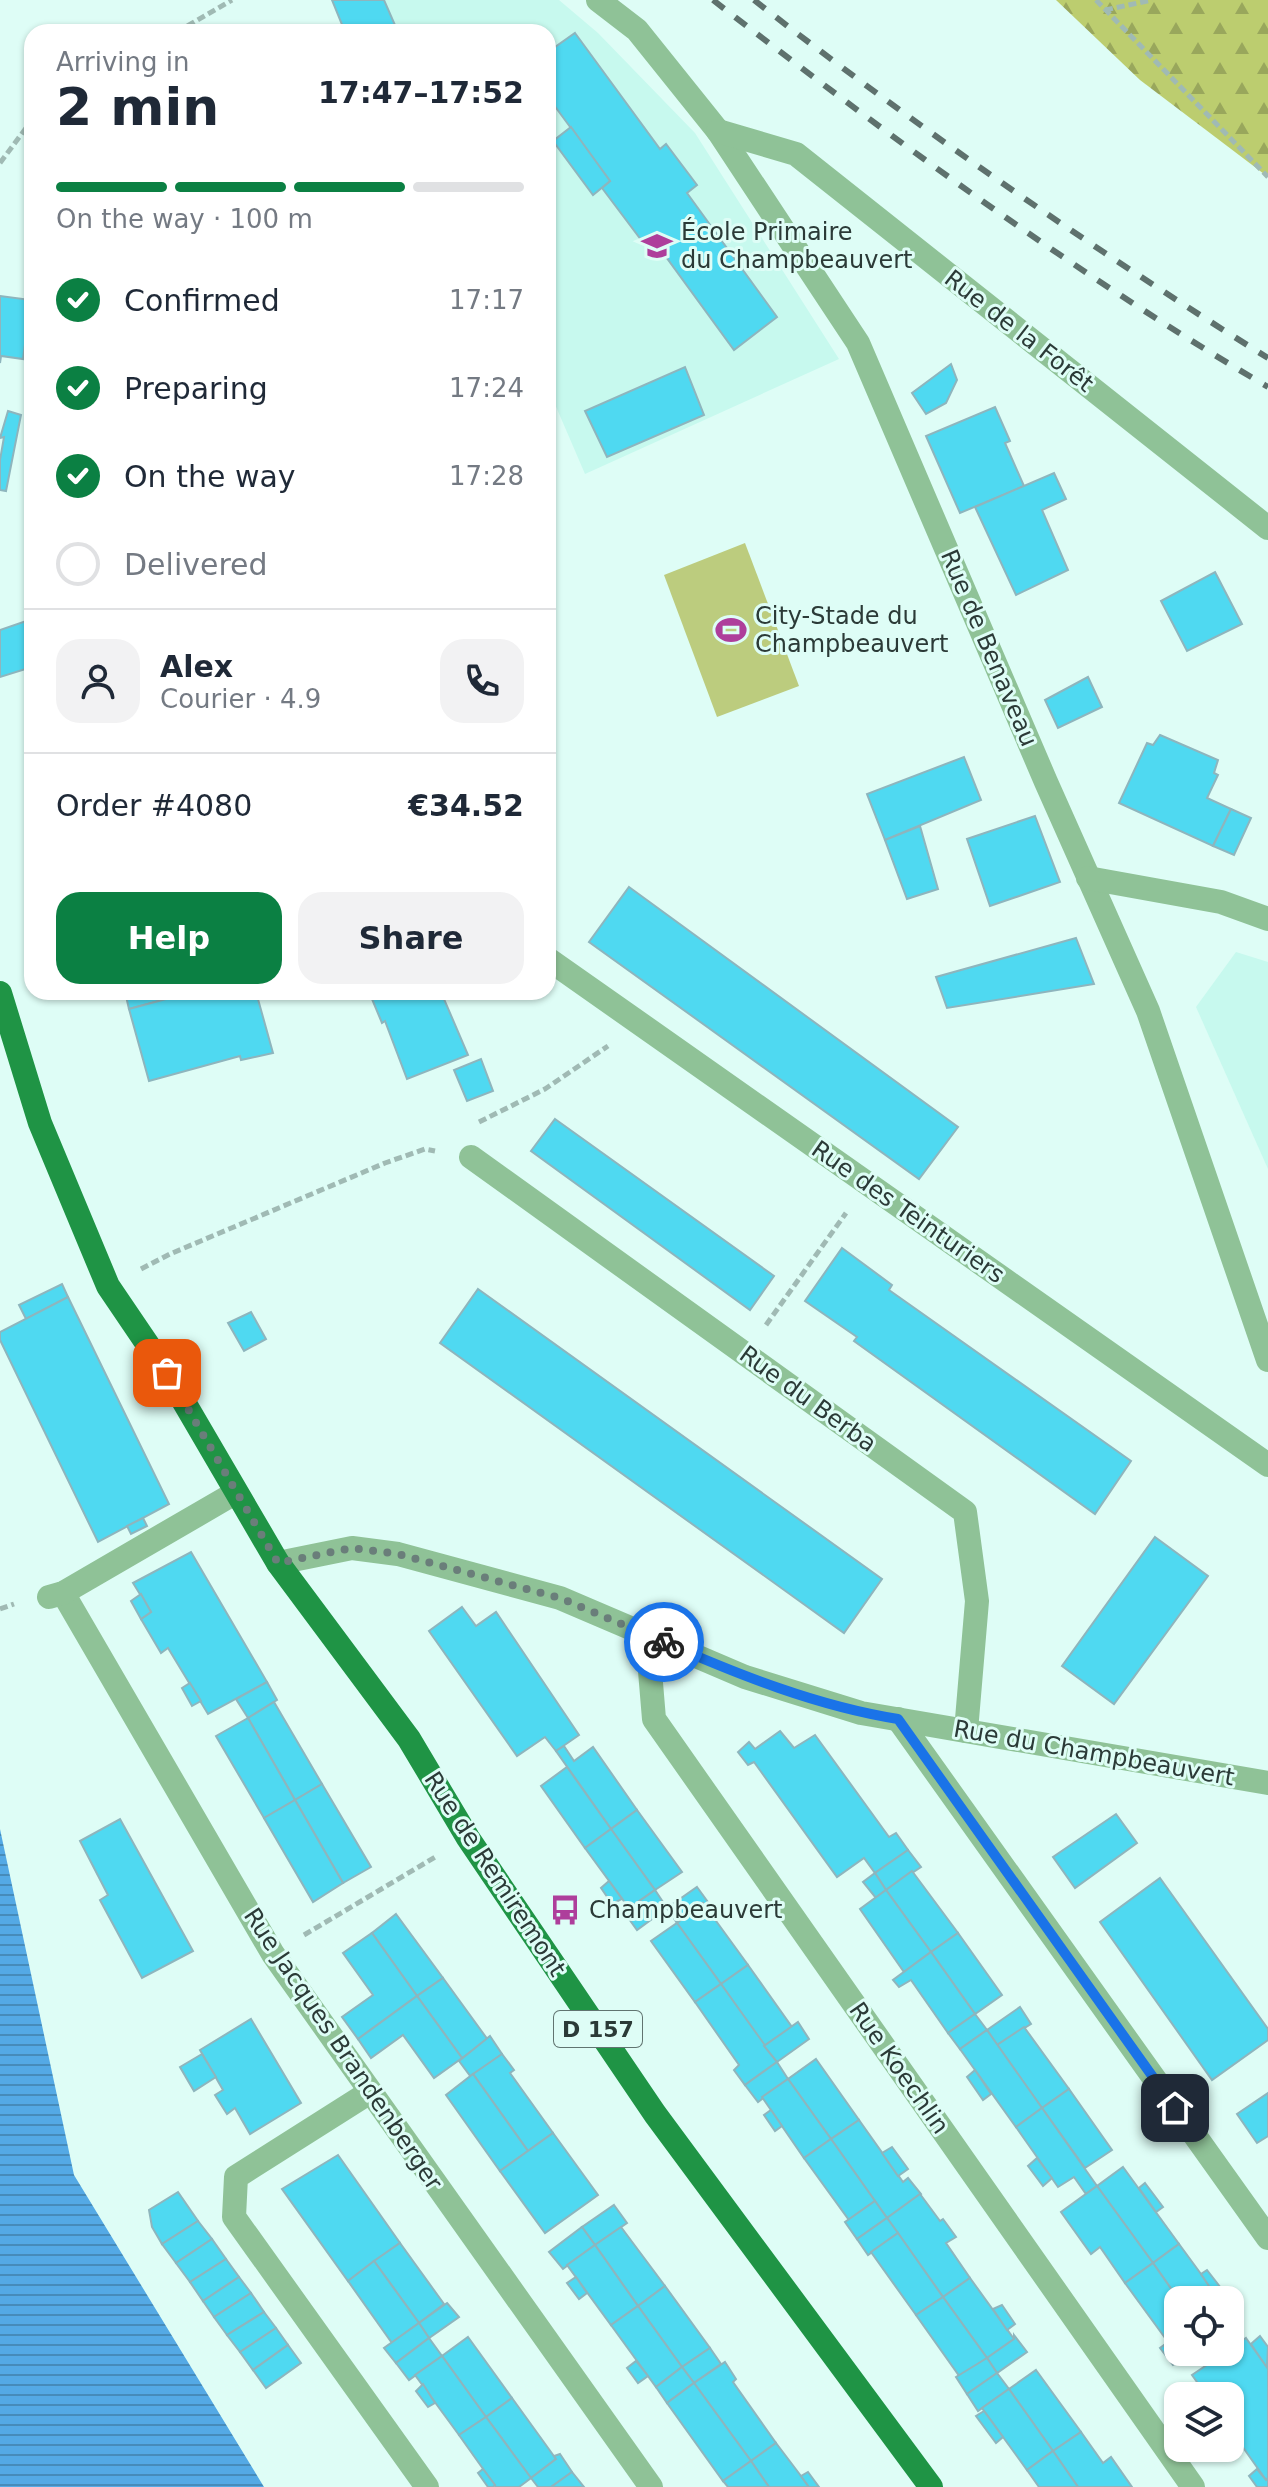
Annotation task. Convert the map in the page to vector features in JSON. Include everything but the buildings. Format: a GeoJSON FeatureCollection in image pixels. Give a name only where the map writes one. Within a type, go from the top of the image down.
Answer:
{"type":"FeatureCollection","features":[{"type":"Feature","properties":{"kind":"main road","name":"Rue de Remiremont"},"geometry":{"type":"LineString","coordinates":[[0,993],[40,1123],[108,1286],[167,1373],[278,1563],[409,1739],[468,1838],[655,2114],[931,2487]]}},
{"type":"Feature","properties":{"kind":"street","name":"Rue de Benaveau"},"geometry":{"type":"LineString","coordinates":[[598,0],[637,30],[718,131],[858,343],[1148,1011],[1268,1360]]}},
{"type":"Feature","properties":{"kind":"street","name":"Rue de la Forêt"},"geometry":{"type":"LineString","coordinates":[[718,131],[796,154],[1268,528]]}},
{"type":"Feature","properties":{"kind":"street"},"geometry":{"type":"LineString","coordinates":[[1088,878],[1221,902],[1268,919]]}},
{"type":"Feature","properties":{"kind":"street","name":"Rue des Teinturiers"},"geometry":{"type":"LineString","coordinates":[[556,965],[1268,1465]]}},
{"type":"Feature","properties":{"kind":"street","name":"Rue du Berba"},"geometry":{"type":"LineString","coordinates":[[471,1157],[965,1512],[977,1601],[966,1731]]}},
{"type":"Feature","properties":{"kind":"street","name":"Rue Jacques Brandenberger"},"geometry":{"type":"LineString","coordinates":[[235,1493],[55,1595],[273,1954],[651,2487]]}},
{"type":"Feature","properties":{"kind":"street","name":"Rue du Champbeauvert"},"geometry":{"type":"LineString","coordinates":[[278,1563],[352,1548],[398,1554],[560,1598],[745,1677],[861,1713],[1268,1783]]}},
{"type":"Feature","properties":{"kind":"street","name":"Rue Koechlin"},"geometry":{"type":"LineString","coordinates":[[647,1635],[654,1719],[1193,2487]]}},
{"type":"Feature","properties":{"kind":"street"},"geometry":{"type":"LineString","coordinates":[[898,1719],[1268,2238]]}},
{"type":"Feature","properties":{"kind":"street"},"geometry":{"type":"LineString","coordinates":[[370,2092],[236,2177],[234,2217],[427,2487]]}},
{"type":"Feature","properties":{"kind":"path"},"geometry":{"type":"LineString","coordinates":[[191,24],[232,0]]}},
{"type":"Feature","properties":{"kind":"path"},"geometry":{"type":"LineString","coordinates":[[1096,0],[1268,177]]}},
{"type":"Feature","properties":{"kind":"path"},"geometry":{"type":"LineString","coordinates":[[1104,10],[1152,0]]}},
{"type":"Feature","properties":{"kind":"path"},"geometry":{"type":"LineString","coordinates":[[0,163],[24,131]]}},
{"type":"Feature","properties":{"kind":"path"},"geometry":{"type":"LineString","coordinates":[[478,1123],[545,1089],[641,1024]]}},
{"type":"Feature","properties":{"kind":"path"},"geometry":{"type":"LineString","coordinates":[[170,1254],[438,1143]]}},
{"type":"Feature","properties":{"kind":"path"},"geometry":{"type":"LineString","coordinates":[[425,1149],[471,1157]]}},
{"type":"Feature","properties":{"kind":"path"},"geometry":{"type":"LineString","coordinates":[[745,1354],[868,1183]]}},
{"type":"Feature","properties":{"kind":"path"},"geometry":{"type":"LineString","coordinates":[[0,1609],[11,1605]]}},
{"type":"Feature","properties":{"kind":"path"},"geometry":{"type":"LineString","coordinates":[[273,1954],[468,1838]]}},
{"type":"Feature","properties":{"kind":"shaded area","name":"École Primaire du Champbeauvert"},"geometry":{"type":"Polygon","coordinates":[[[383,0],[559,0],[598,33],[695,133],[839,359],[585,474],[556,407],[556,24],[394,24],[383,0]]]}},
{"type":"Feature","properties":{"kind":"shaded area"},"geometry":{"type":"Polygon","coordinates":[[[1236,952],[1268,962],[1268,1169],[1196,1007],[1236,952]]]}},
{"type":"Feature","properties":{"kind":"green space"},"geometry":{"type":"Polygon","coordinates":[[[1056,0],[1268,0],[1268,177],[1140,80],[1056,0]]]}},
{"type":"Feature","properties":{"kind":"green space","name":"City-Stade du Champbeauvert"},"geometry":{"type":"Polygon","coordinates":[[[745,543],[799,686],[717,717],[664,575],[745,543]]]}},
{"type":"Feature","properties":{"kind":"water"},"geometry":{"type":"Polygon","coordinates":[[[0,1829],[74,2175],[264,2487],[0,2487],[0,1829]]]}},
{"type":"Feature","properties":{"kind":"railway"},"geometry":{"type":"LineString","coordinates":[[713,0],[848,103],[1054,251],[1268,387]]}},
{"type":"Feature","properties":{"kind":"railway"},"geometry":{"type":"LineString","coordinates":[[754,0],[1006,186],[1268,358]]}},
{"type":"Feature","properties":{"kind":"way so far"},"geometry":{"type":"LineString","coordinates":[[167,1373],[278,1563],[352,1548],[398,1554],[560,1598],[664,1642]]}},
{"type":"Feature","properties":{"kind":"place","name":"École Primaire du Champbeauvert"},"geometry":{"type":"Point","coordinates":[657,246]}},
{"type":"Feature","properties":{"kind":"place","name":"City-Stade du Champbeauvert"},"geometry":{"type":"Point","coordinates":[731,630]}},
{"type":"Feature","properties":{"kind":"place","name":"Champbeauvert"},"geometry":{"type":"Point","coordinates":[565,1910]}},
{"type":"Feature","properties":{"kind":"route"},"geometry":{"type":"LineString","coordinates":[[664,1642],[745,1677],[861,1713],[898,1719],[1175,2108]]}}]}
